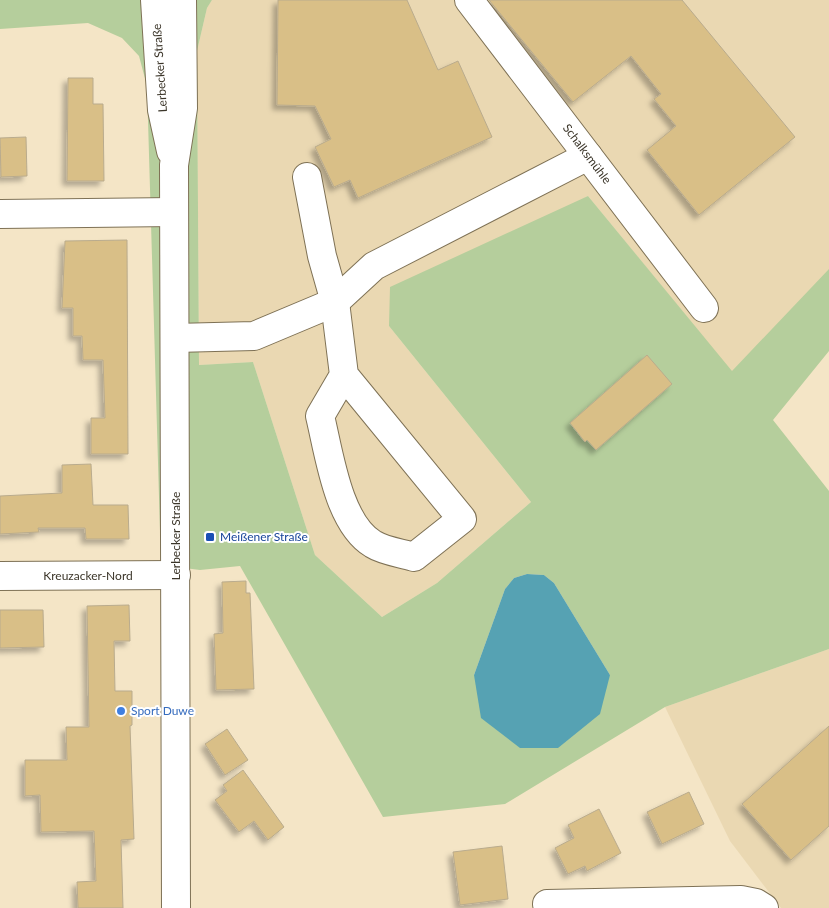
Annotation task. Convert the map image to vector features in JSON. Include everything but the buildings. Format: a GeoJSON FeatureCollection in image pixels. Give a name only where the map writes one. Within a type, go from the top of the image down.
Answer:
{"type":"FeatureCollection","features":[{"type":"Feature","properties":{"kind":"street","name":"Lerbecker Straße"},"geometry":{"type":"LineString","coordinates":[[155,0],[162,110],[174,165]]}},
{"type":"Feature","properties":{"kind":"street","name":"Lerbecker Straße"},"geometry":{"type":"LineString","coordinates":[[176,908],[174,165],[183,108],[182,0]]}},
{"type":"Feature","properties":{"kind":"street","name":"Schalksmühle"},"geometry":{"type":"LineString","coordinates":[[469,0],[704,308]]}},
{"type":"Feature","properties":{"kind":"street"},"geometry":{"type":"LineString","coordinates":[[175,338],[254,336],[335,302],[374,266],[588,156]]}},
{"type":"Feature","properties":{"kind":"street"},"geometry":{"type":"LineString","coordinates":[[306,177],[322,256],[335,302],[344,375],[462,519],[414,557],[374,545],[356,529],[338,489],[320,416],[344,375]]}},
{"type":"Feature","properties":{"kind":"street"},"geometry":{"type":"LineString","coordinates":[[0,214],[174,212]]}},
{"type":"Feature","properties":{"kind":"street","name":"Kreuzacker-Nord"},"geometry":{"type":"LineString","coordinates":[[0,576],[176,575]]}},
{"type":"Feature","properties":{"kind":"street"},"geometry":{"type":"LineString","coordinates":[[547,904],[741,900],[756,902],[764,908]]}},
{"type":"Feature","properties":{"kind":"shaded area"},"geometry":{"type":"Polygon","coordinates":[[[212,0],[829,0],[829,271],[732,372],[588,196],[389,326],[531,502],[437,583],[382,617],[315,555],[253,362],[199,365],[197,51],[207,8],[212,0]]]}},
{"type":"Feature","properties":{"kind":"shaded area"},"geometry":{"type":"Polygon","coordinates":[[[829,649],[829,908],[781,908],[730,841],[665,707],[829,649]]]}},
{"type":"Feature","properties":{"kind":"green space"},"geometry":{"type":"Polygon","coordinates":[[[0,0],[212,0],[207,8],[197,51],[199,365],[253,362],[315,555],[382,617],[437,583],[531,502],[389,326],[390,287],[588,196],[732,371],[829,269],[829,351],[773,420],[829,491],[829,649],[665,707],[505,804],[383,817],[240,566],[200,570],[161,565],[147,86],[139,56],[122,38],[88,23],[0,29],[0,0]],[[527,574],[514,578],[505,589],[474,675],[610,675],[554,583],[544,575],[527,574]]]}},
{"type":"Feature","properties":{"kind":"water"},"geometry":{"type":"Polygon","coordinates":[[[527,574],[544,575],[554,583],[610,675],[600,714],[558,748],[520,748],[481,718],[474,675],[505,589],[514,578],[527,574]]]}},
{"type":"Feature","properties":{"kind":"place","name":"Meißener Straße"},"geometry":{"type":"Point","coordinates":[210,537]}},
{"type":"Feature","properties":{"kind":"place","name":"Sport Duwe"},"geometry":{"type":"Point","coordinates":[121,711]}}]}
